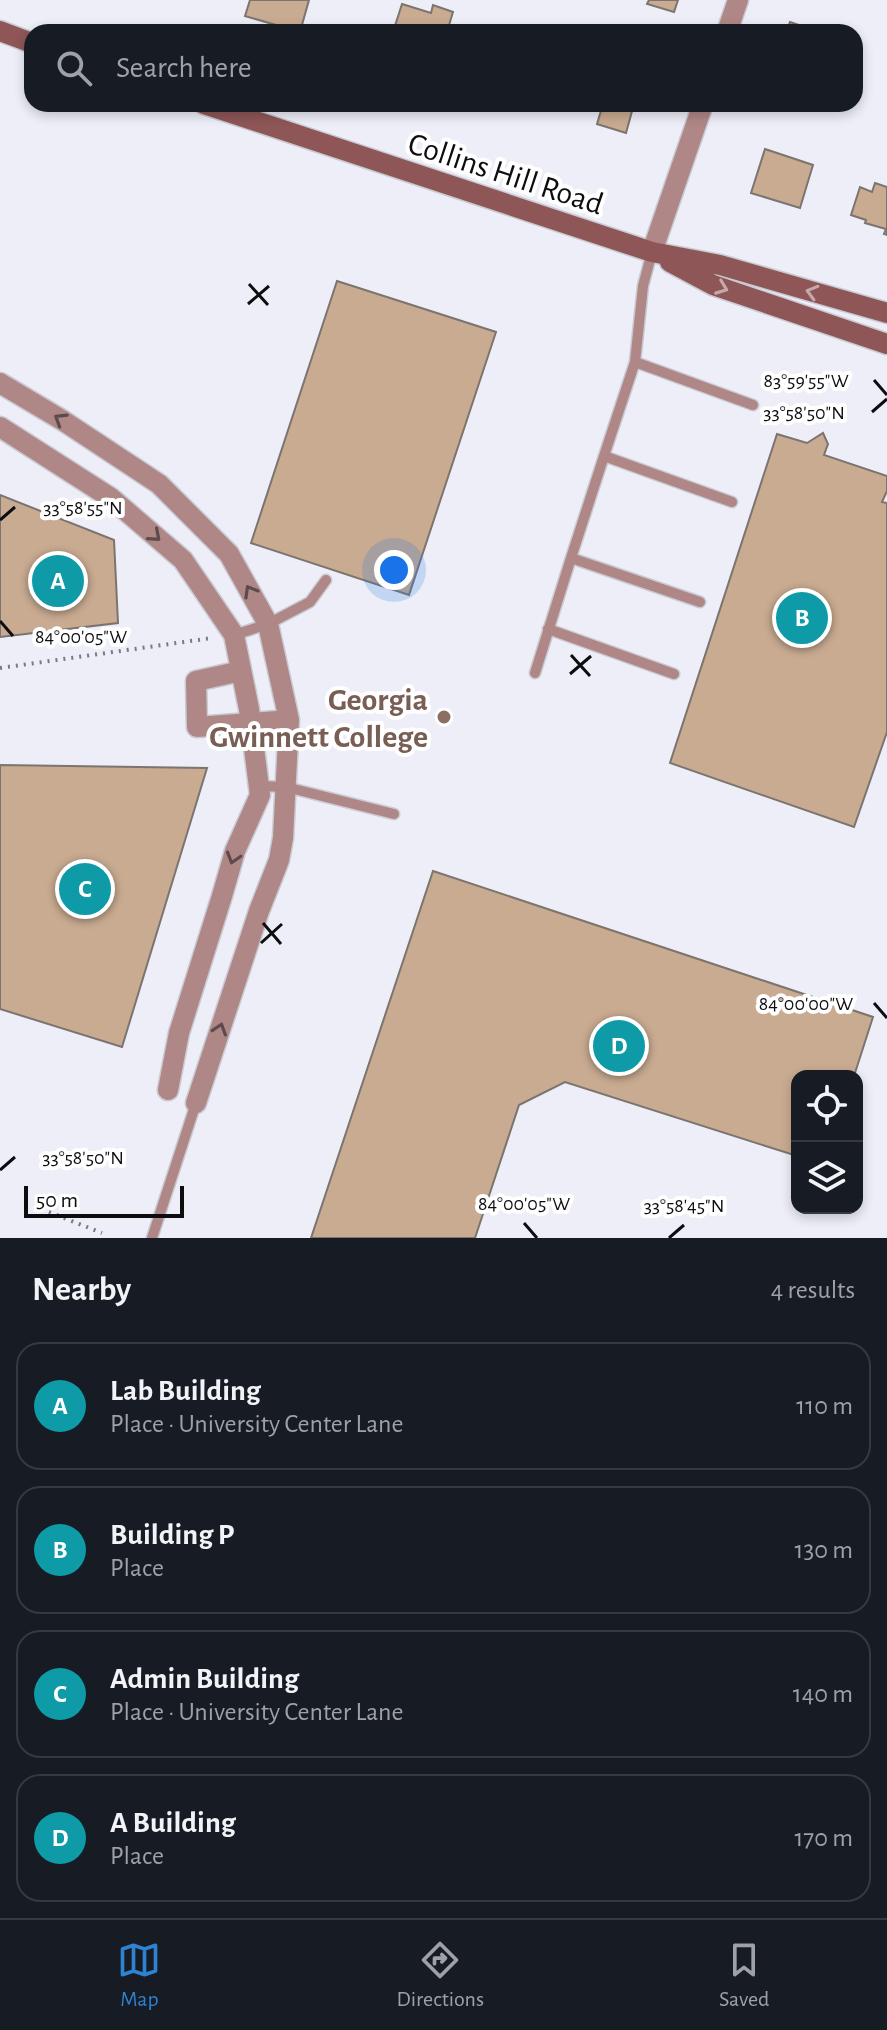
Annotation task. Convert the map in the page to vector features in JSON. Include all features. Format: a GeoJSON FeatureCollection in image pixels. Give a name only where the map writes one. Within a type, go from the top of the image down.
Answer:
{"type":"FeatureCollection","features":[{"type":"Feature","properties":{"kind":"street"},"geometry":{"type":"LineString","coordinates":[[730,24],[738,0]]}},
{"type":"Feature","properties":{"kind":"street"},"geometry":{"type":"LineString","coordinates":[[0,31],[24,40]]}},
{"type":"Feature","properties":{"kind":"street","name":"Collins Hill Road"},"geometry":{"type":"LineString","coordinates":[[228,112],[652,252],[720,265],[887,313]]}},
{"type":"Feature","properties":{"kind":"street"},"geometry":{"type":"LineString","coordinates":[[652,252],[700,112]]}},
{"type":"Feature","properties":{"kind":"street","name":"Collins Hill Road"},"geometry":{"type":"LineString","coordinates":[[652,252],[713,285],[887,344]]}},
{"type":"Feature","properties":{"kind":"street"},"geometry":{"type":"LineString","coordinates":[[0,383],[159,484],[229,554],[268,624],[289,720],[283,838],[279,860],[259,911],[196,1103]]}},
{"type":"Feature","properties":{"kind":"street"},"geometry":{"type":"LineString","coordinates":[[0,427],[111,498],[183,560],[234,635],[251,723],[260,795],[235,851],[189,998],[168,1090]]}},
{"type":"Feature","properties":{"kind":"street"},"geometry":{"type":"LineString","coordinates":[[241,671],[196,681],[197,727],[289,720]]}},
{"type":"Feature","properties":{"kind":"lane"},"geometry":{"type":"LineString","coordinates":[[535,673],[635,362],[643,286],[652,252]]}},
{"type":"Feature","properties":{"kind":"lane"},"geometry":{"type":"LineString","coordinates":[[635,362],[753,405]]}},
{"type":"Feature","properties":{"kind":"lane"},"geometry":{"type":"LineString","coordinates":[[604,456],[732,502]]}},
{"type":"Feature","properties":{"kind":"lane"},"geometry":{"type":"LineString","coordinates":[[571,558],[700,602]]}},
{"type":"Feature","properties":{"kind":"lane"},"geometry":{"type":"LineString","coordinates":[[234,635],[268,624],[310,602],[326,580]]}},
{"type":"Feature","properties":{"kind":"lane"},"geometry":{"type":"LineString","coordinates":[[548,629],[674,674]]}},
{"type":"Feature","properties":{"kind":"lane"},"geometry":{"type":"LineString","coordinates":[[259,786],[286,787],[394,814]]}},
{"type":"Feature","properties":{"kind":"lane"},"geometry":{"type":"LineString","coordinates":[[152,1238],[196,1103]]}},
{"type":"Feature","properties":{"kind":"path"},"geometry":{"type":"LineString","coordinates":[[0,668],[234,635]]}},
{"type":"Feature","properties":{"kind":"path"},"geometry":{"type":"LineString","coordinates":[[49,1212],[102,1233]]}},
{"type":"Feature","properties":{"kind":"building"},"geometry":{"type":"Polygon","coordinates":[[[250,0],[309,0],[302,24],[272,24],[245,16],[250,0]]]}},
{"type":"Feature","properties":{"kind":"building"},"geometry":{"type":"Polygon","coordinates":[[[649,0],[678,0],[674,12],[647,4],[649,0]]]}},
{"type":"Feature","properties":{"kind":"building"},"geometry":{"type":"Polygon","coordinates":[[[402,4],[431,13],[433,5],[453,12],[449,24],[396,24],[402,4]]]}},
{"type":"Feature","properties":{"kind":"building"},"geometry":{"type":"Polygon","coordinates":[[[601,112],[632,112],[626,133],[597,124],[601,112]]]}},
{"type":"Feature","properties":{"kind":"building"},"geometry":{"type":"Polygon","coordinates":[[[765,149],[813,165],[800,208],[751,193],[765,149]]]}},
{"type":"Feature","properties":{"kind":"building"},"geometry":{"type":"Polygon","coordinates":[[[875,183],[887,187],[887,235],[884,234],[886,229],[851,215],[860,187],[872,192],[875,183]]]}},
{"type":"Feature","properties":{"kind":"building"},"geometry":{"type":"Polygon","coordinates":[[[337,281],[496,332],[409,595],[251,543],[337,281]]]}},
{"type":"Feature","properties":{"kind":"building"},"geometry":{"type":"Polygon","coordinates":[[[823,433],[828,444],[824,455],[887,476],[887,491],[882,502],[887,503],[887,732],[854,827],[670,763],[777,434],[807,443],[823,433]]]}},
{"type":"Feature","properties":{"kind":"building"},"geometry":{"type":"Polygon","coordinates":[[[0,495],[114,540],[118,623],[0,637],[0,495]]]}},
{"type":"Feature","properties":{"kind":"building"},"geometry":{"type":"Polygon","coordinates":[[[0,765],[207,768],[122,1047],[0,1009],[0,765]]]}},
{"type":"Feature","properties":{"kind":"building"},"geometry":{"type":"Polygon","coordinates":[[[433,871],[873,1017],[856,1070],[791,1070],[791,1154],[565,1082],[519,1105],[475,1238],[311,1238],[433,871]]]}},
{"type":"Feature","properties":{"kind":"place","name":"Lab Building"},"geometry":{"type":"Point","coordinates":[58,581]}},
{"type":"Feature","properties":{"kind":"place","name":"Building P"},"geometry":{"type":"Point","coordinates":[802,618]}},
{"type":"Feature","properties":{"kind":"place","name":"Georgia Gwinnett College"},"geometry":{"type":"Point","coordinates":[444,717]}},
{"type":"Feature","properties":{"kind":"place","name":"Admin Building"},"geometry":{"type":"Point","coordinates":[85,889]}},
{"type":"Feature","properties":{"kind":"place","name":"A Building"},"geometry":{"type":"Point","coordinates":[619,1046]}}]}
